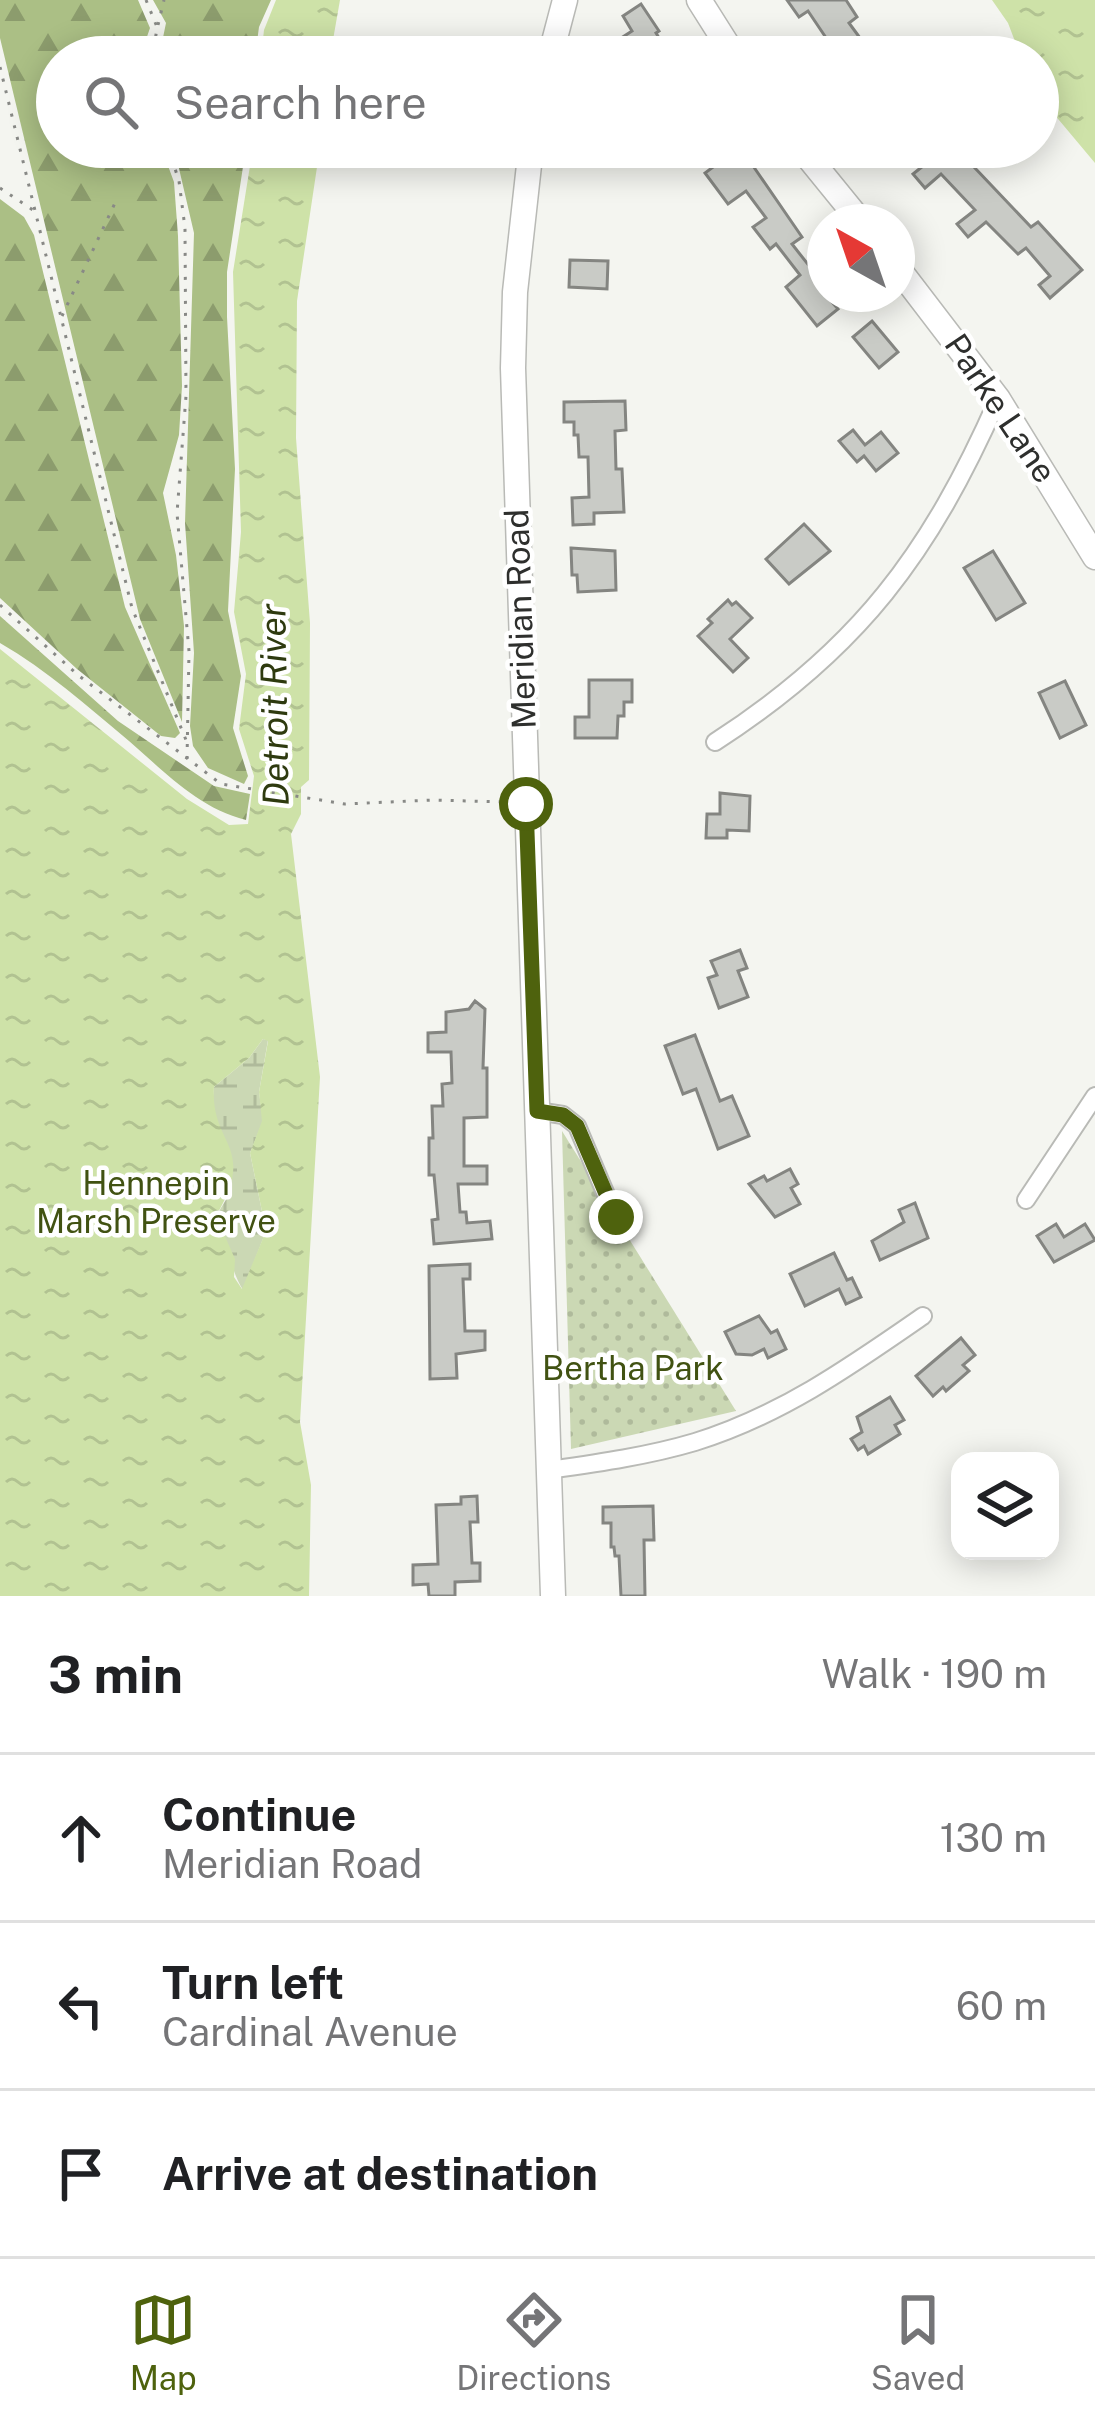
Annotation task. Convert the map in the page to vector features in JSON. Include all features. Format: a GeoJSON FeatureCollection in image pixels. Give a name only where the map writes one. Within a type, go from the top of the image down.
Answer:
{"type":"FeatureCollection","features":[{"type":"Feature","properties":{"kind":"street"},"geometry":{"type":"LineString","coordinates":[[556,36],[565,0]]}},
{"type":"Feature","properties":{"kind":"street"},"geometry":{"type":"LineString","coordinates":[[699,0],[722,36]]}},
{"type":"Feature","properties":{"kind":"street","name":"Meridian Road"},"geometry":{"type":"LineString","coordinates":[[528,168],[516,273],[513,368],[553,1596]]}},
{"type":"Feature","properties":{"kind":"street"},"geometry":{"type":"LineString","coordinates":[[817,168],[846,204]]}},
{"type":"Feature","properties":{"kind":"street","name":"Parke Lane"},"geometry":{"type":"LineString","coordinates":[[915,290],[998,398],[1095,557]]}},
{"type":"Feature","properties":{"kind":"street"},"geometry":{"type":"LineString","coordinates":[[716,742],[800,681],[886,597],[967,470],[998,398]]}},
{"type":"Feature","properties":{"kind":"street"},"geometry":{"type":"LineString","coordinates":[[1026,1200],[1095,1096]]}},
{"type":"Feature","properties":{"kind":"street"},"geometry":{"type":"LineString","coordinates":[[537,1111],[563,1115],[577,1126],[620,1228]]}},
{"type":"Feature","properties":{"kind":"street"},"geometry":{"type":"LineString","coordinates":[[549,1470],[651,1453],[735,1428],[824,1384],[922,1316]]}},
{"type":"Feature","properties":{"kind":"path"},"geometry":{"type":"LineString","coordinates":[[146,0],[157,27]]}},
{"type":"Feature","properties":{"kind":"path"},"geometry":{"type":"LineString","coordinates":[[156,36],[164,0]]}},
{"type":"Feature","properties":{"kind":"path"},"geometry":{"type":"LineString","coordinates":[[0,68],[132,608],[186,740]]}},
{"type":"Feature","properties":{"kind":"path"},"geometry":{"type":"LineString","coordinates":[[175,168],[185,228],[186,396],[178,513],[189,651],[187,760]]}},
{"type":"Feature","properties":{"kind":"path"},"geometry":{"type":"LineString","coordinates":[[0,188],[34,212]]}},
{"type":"Feature","properties":{"kind":"path"},"geometry":{"type":"LineString","coordinates":[[61,318],[116,203]]}},
{"type":"Feature","properties":{"kind":"path"},"geometry":{"type":"LineString","coordinates":[[0,605],[78,675],[220,784],[387,805],[497,801]]}},
{"type":"Feature","properties":{"kind":"green space"},"geometry":{"type":"Polygon","coordinates":[[[0,0],[138,0],[150,28],[147,36],[36,36],[36,168],[169,168],[174,182],[182,386],[179,435],[163,493],[184,626],[182,722],[140,619],[0,38],[0,0]]]}},
{"type":"Feature","properties":{"kind":"green space"},"geometry":{"type":"Polygon","coordinates":[[[153,0],[271,0],[258,36],[163,36],[166,23],[153,0]]]}},
{"type":"Feature","properties":{"kind":"green space"},"geometry":{"type":"Polygon","coordinates":[[[179,168],[243,168],[227,272],[227,317],[235,469],[228,611],[241,676],[233,728],[248,776],[244,784],[208,768],[193,746],[190,726],[194,653],[185,523],[194,233],[179,168]]]}},
{"type":"Feature","properties":{"kind":"green space"},"geometry":{"type":"Polygon","coordinates":[[[0,199],[24,217],[34,235],[125,607],[180,733],[175,738],[161,736],[77,669],[0,598],[0,199]]]}},
{"type":"Feature","properties":{"kind":"green space"},"geometry":{"type":"Polygon","coordinates":[[[0,616],[118,721],[214,786],[250,794],[246,820],[183,788],[66,689],[0,643],[0,616]]]}},
{"type":"Feature","properties":{"kind":"green space"},"geometry":{"type":"Polygon","coordinates":[[[263,1039],[268,1040],[259,1092],[263,1121],[250,1153],[266,1231],[243,1290],[216,1216],[232,1190],[212,1106],[214,1087],[249,1058],[263,1039]]]}},
{"type":"Feature","properties":{"kind":"green space","name":"Bertha Park"},"geometry":{"type":"Polygon","coordinates":[[[562,1131],[736,1411],[571,1449],[562,1131]]]}},
{"type":"Feature","properties":{"kind":"water"},"geometry":{"type":"Polygon","coordinates":[[[276,0],[340,0],[334,36],[263,36],[276,0]]]}},
{"type":"Feature","properties":{"kind":"water"},"geometry":{"type":"Polygon","coordinates":[[[992,0],[1095,0],[1095,163],[1059,120],[1059,36],[1013,36],[992,0]]]}},
{"type":"Feature","properties":{"kind":"water","name":"Hennepin Marsh Preserve"},"geometry":{"type":"Polygon","coordinates":[[[250,168],[317,168],[297,301],[296,438],[310,623],[309,780],[301,787],[301,814],[291,834],[320,1077],[300,1422],[311,1485],[309,1596],[0,1596],[0,649],[187,799],[229,825],[248,824],[254,776],[239,729],[246,674],[234,612],[241,532],[233,272],[250,168]],[[263,1039],[249,1058],[214,1087],[215,1107],[233,1160],[228,1192],[216,1216],[242,1289],[266,1231],[250,1153],[262,1121],[259,1092],[268,1041],[263,1039]]]}},
{"type":"Feature","properties":{"kind":"building"},"geometry":{"type":"Polygon","coordinates":[[[787,0],[846,0],[857,17],[849,23],[859,36],[825,36],[808,11],[799,17],[787,0]]]}},
{"type":"Feature","properties":{"kind":"building"},"geometry":{"type":"Polygon","coordinates":[[[641,4],[658,36],[624,36],[632,31],[623,16],[641,4]]]}},
{"type":"Feature","properties":{"kind":"building"},"geometry":{"type":"Polygon","coordinates":[[[712,168],[754,168],[802,237],[792,244],[807,263],[807,312],[834,312],[817,326],[786,287],[800,275],[776,244],[770,249],[753,227],[766,218],[746,191],[728,204],[705,173],[712,168]]]}},
{"type":"Feature","properties":{"kind":"building"},"geometry":{"type":"Polygon","coordinates":[[[920,168],[975,168],[1031,227],[1038,222],[1082,270],[1050,298],[1039,285],[1050,276],[1026,248],[1018,254],[986,222],[968,237],[957,224],[975,210],[941,174],[925,188],[913,174],[920,168]]]}},
{"type":"Feature","properties":{"kind":"building"},"geometry":{"type":"Polygon","coordinates":[[[570,260],[608,261],[607,289],[569,287],[570,260]]]}},
{"type":"Feature","properties":{"kind":"building"},"geometry":{"type":"Polygon","coordinates":[[[872,321],[898,352],[879,368],[853,337],[872,321]]]}},
{"type":"Feature","properties":{"kind":"building"},"geometry":{"type":"Polygon","coordinates":[[[625,401],[626,430],[615,431],[624,512],[594,513],[594,524],[573,525],[572,498],[589,497],[588,457],[579,457],[574,422],[564,422],[564,402],[625,401]]]}},
{"type":"Feature","properties":{"kind":"building"},"geometry":{"type":"Polygon","coordinates":[[[853,430],[865,445],[881,432],[898,453],[876,471],[864,456],[857,462],[839,441],[853,430]]]}},
{"type":"Feature","properties":{"kind":"building"},"geometry":{"type":"Polygon","coordinates":[[[804,524],[830,551],[789,584],[766,559],[804,524]]]}},
{"type":"Feature","properties":{"kind":"building"},"geometry":{"type":"Polygon","coordinates":[[[571,548],[615,551],[616,590],[578,592],[571,548]]]}},
{"type":"Feature","properties":{"kind":"building"},"geometry":{"type":"Polygon","coordinates":[[[993,551],[1025,603],[996,620],[964,568],[993,551]]]}},
{"type":"Feature","properties":{"kind":"building"},"geometry":{"type":"Polygon","coordinates":[[[728,600],[752,618],[730,639],[748,658],[733,672],[698,636],[728,600]]]}},
{"type":"Feature","properties":{"kind":"building"},"geometry":{"type":"Polygon","coordinates":[[[589,680],[632,680],[632,702],[624,702],[624,716],[618,716],[617,738],[575,738],[575,717],[589,717],[589,680]]]}},
{"type":"Feature","properties":{"kind":"building"},"geometry":{"type":"Polygon","coordinates":[[[1065,681],[1086,725],[1060,738],[1039,693],[1065,681]]]}},
{"type":"Feature","properties":{"kind":"building"},"geometry":{"type":"Polygon","coordinates":[[[720,793],[750,796],[749,831],[727,830],[727,838],[706,838],[707,814],[720,814],[720,793]]]}},
{"type":"Feature","properties":{"kind":"building"},"geometry":{"type":"Polygon","coordinates":[[[740,950],[747,968],[738,971],[748,997],[719,1008],[708,978],[717,975],[711,961],[740,950]]]}},
{"type":"Feature","properties":{"kind":"building"},"geometry":{"type":"Polygon","coordinates":[[[475,1001],[485,1009],[487,1117],[464,1118],[464,1166],[487,1166],[487,1184],[458,1184],[460,1212],[466,1212],[467,1223],[490,1221],[492,1239],[434,1244],[432,1220],[438,1219],[434,1175],[429,1175],[432,1106],[443,1106],[442,1084],[452,1083],[451,1052],[428,1052],[428,1033],[446,1032],[446,1012],[469,1009],[475,1001]]]}},
{"type":"Feature","properties":{"kind":"building"},"geometry":{"type":"Polygon","coordinates":[[[695,1035],[720,1101],[732,1096],[749,1136],[718,1149],[696,1089],[683,1094],[665,1046],[695,1035]]]}},
{"type":"Feature","properties":{"kind":"building"},"geometry":{"type":"Polygon","coordinates":[[[790,1169],[798,1184],[791,1188],[800,1204],[775,1217],[749,1184],[790,1169]]]}},
{"type":"Feature","properties":{"kind":"building"},"geometry":{"type":"Polygon","coordinates":[[[915,1203],[928,1238],[880,1260],[872,1241],[904,1222],[899,1210],[915,1203]]]}},
{"type":"Feature","properties":{"kind":"building"},"geometry":{"type":"Polygon","coordinates":[[[1056,1224],[1064,1237],[1085,1224],[1095,1240],[1054,1262],[1037,1236],[1056,1224]]]}},
{"type":"Feature","properties":{"kind":"building"},"geometry":{"type":"Polygon","coordinates":[[[834,1253],[861,1297],[846,1304],[839,1289],[805,1306],[790,1274],[834,1253]]]}},
{"type":"Feature","properties":{"kind":"building"},"geometry":{"type":"Polygon","coordinates":[[[470,1264],[470,1279],[463,1279],[465,1331],[485,1331],[485,1350],[456,1354],[457,1378],[430,1379],[429,1266],[470,1264]]]}},
{"type":"Feature","properties":{"kind":"building"},"geometry":{"type":"Polygon","coordinates":[[[759,1316],[771,1333],[777,1330],[786,1349],[768,1358],[764,1349],[752,1355],[736,1354],[725,1332],[759,1316]]]}},
{"type":"Feature","properties":{"kind":"building"},"geometry":{"type":"Polygon","coordinates":[[[961,1338],[975,1355],[963,1365],[969,1371],[933,1396],[916,1376],[961,1338]]]}},
{"type":"Feature","properties":{"kind":"building"},"geometry":{"type":"Polygon","coordinates":[[[890,1397],[904,1420],[895,1425],[900,1434],[868,1454],[864,1446],[858,1450],[851,1439],[862,1432],[857,1417],[890,1397]]]}},
{"type":"Feature","properties":{"kind":"building"},"geometry":{"type":"Polygon","coordinates":[[[477,1496],[478,1522],[470,1522],[472,1563],[480,1563],[480,1581],[455,1582],[455,1596],[429,1596],[428,1584],[413,1585],[413,1565],[438,1564],[436,1505],[461,1504],[461,1497],[477,1496]]]}},
{"type":"Feature","properties":{"kind":"building"},"geometry":{"type":"Polygon","coordinates":[[[653,1506],[654,1540],[644,1540],[645,1596],[621,1596],[619,1556],[611,1547],[611,1523],[603,1523],[603,1507],[653,1506]]]}},
{"type":"Feature","properties":{"kind":"route"},"geometry":{"type":"LineString","coordinates":[[526,804],[537,1111],[563,1115],[577,1126],[616,1217]]}},
{"type":"Feature","properties":{"kind":"water label","name":"Detroit River"},"geometry":{"type":"Point","coordinates":[274,705]}}]}
